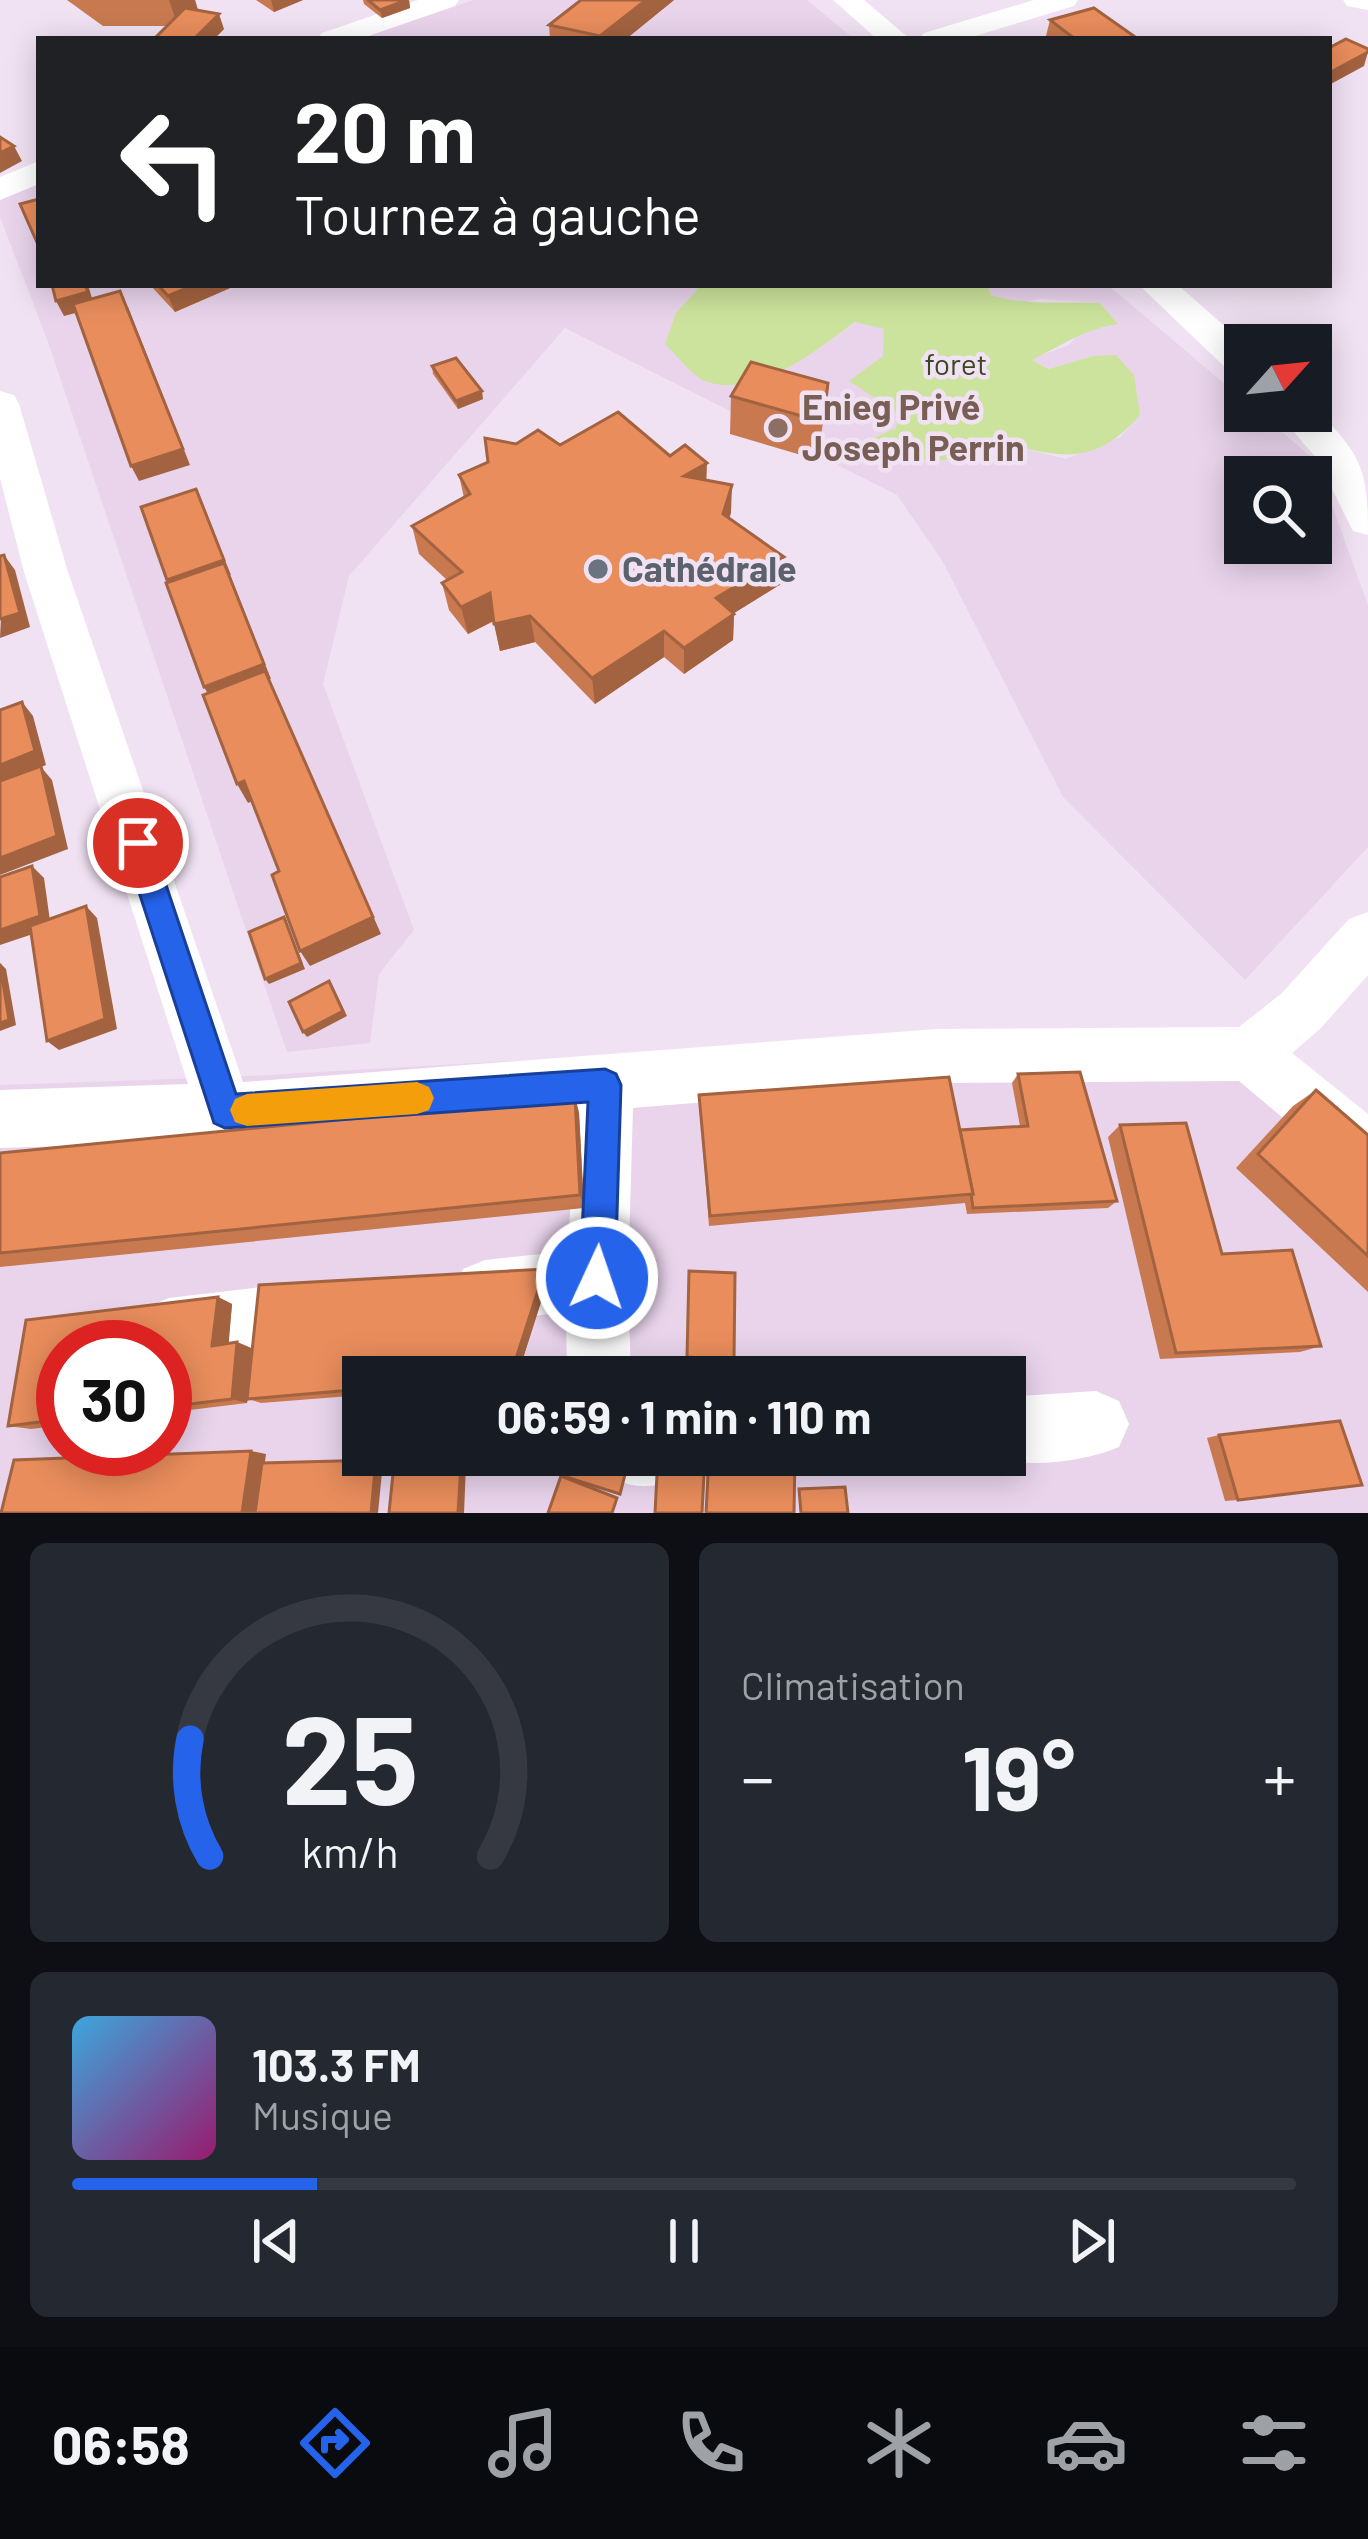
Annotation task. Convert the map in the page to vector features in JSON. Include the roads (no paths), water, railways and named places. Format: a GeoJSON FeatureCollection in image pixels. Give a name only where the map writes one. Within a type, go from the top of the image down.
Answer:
{"type":"FeatureCollection","features":[{"type":"Feature","properties":{"kind":"street"},"geometry":{"type":"LineString","coordinates":[[847,0],[891,36]]}},
{"type":"Feature","properties":{"kind":"street"},"geometry":{"type":"LineString","coordinates":[[944,36],[1064,0]]}},
{"type":"Feature","properties":{"kind":"street"},"geometry":{"type":"LineString","coordinates":[[1357,0],[1368,2]]}},
{"type":"Feature","properties":{"kind":"street"},"geometry":{"type":"LineString","coordinates":[[340,36],[429,2]]}},
{"type":"Feature","properties":{"kind":"street"},"geometry":{"type":"LineString","coordinates":[[0,190],[36,172]]}},
{"type":"Feature","properties":{"kind":"street"},"geometry":{"type":"LineString","coordinates":[[1160,288],[1224,346]]}},
{"type":"Feature","properties":{"kind":"street"},"geometry":{"type":"LineString","coordinates":[[0,404],[46,572],[225,1112]]}},
{"type":"Feature","properties":{"kind":"street"},"geometry":{"type":"LineString","coordinates":[[1315,432],[1333,451],[1368,520]]}},
{"type":"Feature","properties":{"kind":"street"},"geometry":{"type":"LineString","coordinates":[[1249,1054],[1313,998],[1368,935]]}},
{"type":"Feature","properties":{"kind":"street"},"geometry":{"type":"LineString","coordinates":[[0,1118],[225,1112],[937,1055],[1249,1054],[1368,1150]]}},
{"type":"Feature","properties":{"kind":"street"},"geometry":{"type":"LineString","coordinates":[[599,1356],[605,1085]]}},
{"type":"Feature","properties":{"kind":"street"},"geometry":{"type":"LineString","coordinates":[[192,1326],[597,1278]]}},
{"type":"Feature","properties":{"kind":"street"},"geometry":{"type":"LineString","coordinates":[[1026,1429],[1096,1424]]}},
{"type":"Feature","properties":{"kind":"place","name":"Enieg Privé Joseph Perrin"},"geometry":{"type":"Point","coordinates":[778,428]}},
{"type":"Feature","properties":{"kind":"place","name":"Cathédrale"},"geometry":{"type":"Point","coordinates":[598,569]}},
{"type":"Feature","properties":{"kind":"park label","name":"foret"},"geometry":{"type":"Point","coordinates":[956,365]}}]}
